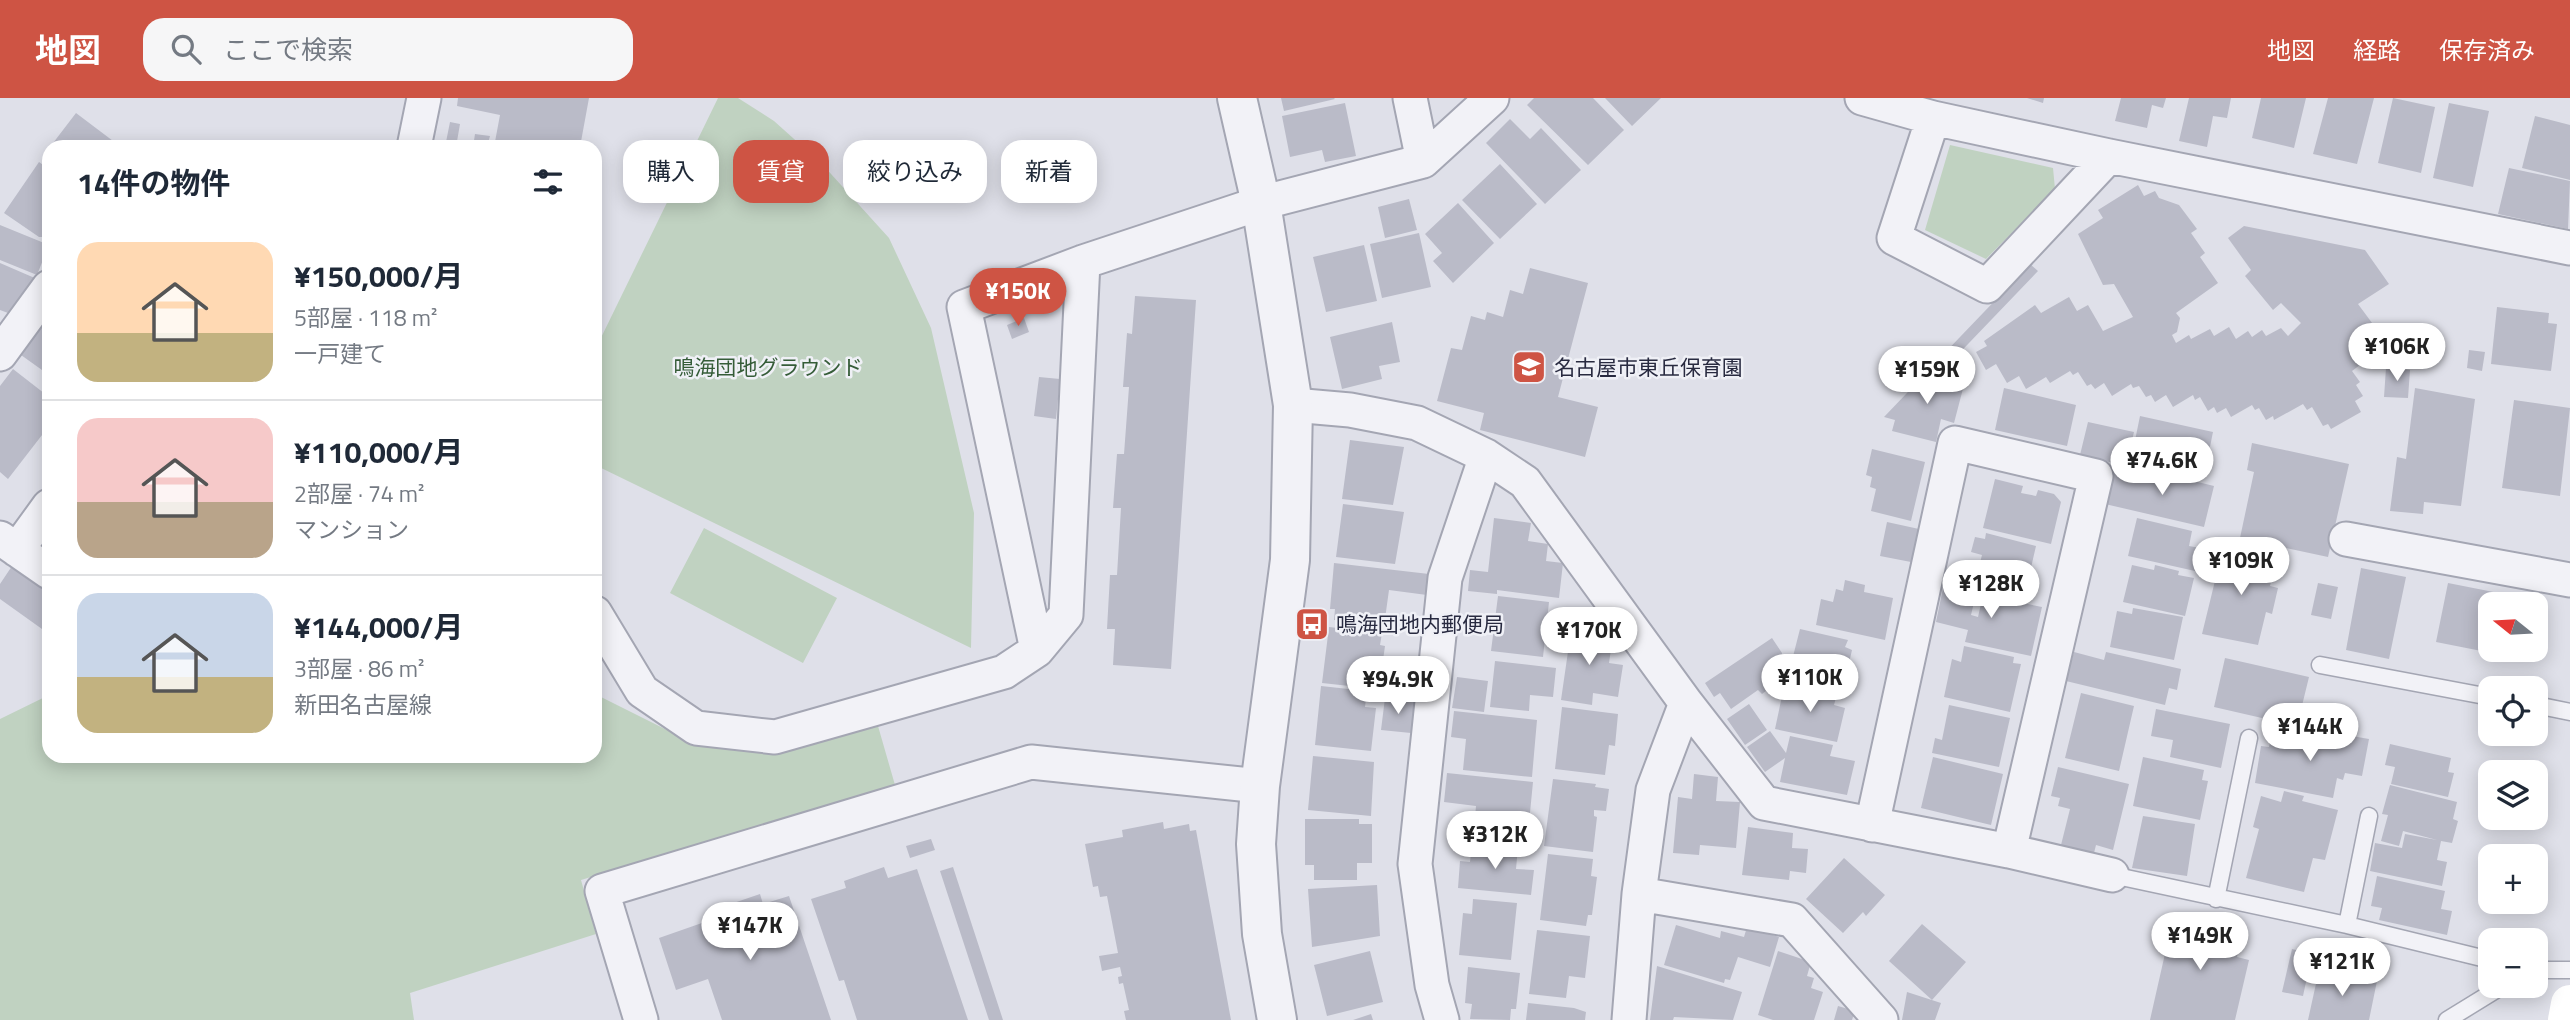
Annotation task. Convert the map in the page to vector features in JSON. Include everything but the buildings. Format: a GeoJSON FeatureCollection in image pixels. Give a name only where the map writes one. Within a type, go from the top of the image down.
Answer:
{"type":"FeatureCollection","features":[{"type":"Feature","properties":{"kind":"main road"},"geometry":{"type":"LineString","coordinates":[[2567,1020],[2570,1008]]}},
{"type":"Feature","properties":{"kind":"street"},"geometry":{"type":"LineString","coordinates":[[415,140],[424,98]]}},
{"type":"Feature","properties":{"kind":"street"},"geometry":{"type":"LineString","coordinates":[[1237,98],[1261,203],[1293,405],[1290,560],[1260,786],[1256,844],[1262,934],[1277,1020]]}},
{"type":"Feature","properties":{"kind":"street"},"geometry":{"type":"LineString","coordinates":[[1410,98],[1423,161]]}},
{"type":"Feature","properties":{"kind":"street"},"geometry":{"type":"LineString","coordinates":[[1037,650],[964,307],[1083,262],[1261,203],[1423,161],[1492,98]]}},
{"type":"Feature","properties":{"kind":"street"},"geometry":{"type":"LineString","coordinates":[[1862,98],[1933,118],[2109,156],[2570,248]]}},
{"type":"Feature","properties":{"kind":"street"},"geometry":{"type":"LineString","coordinates":[[1933,118],[1894,238],[1987,286],[2109,156]]}},
{"type":"Feature","properties":{"kind":"street"},"geometry":{"type":"LineString","coordinates":[[602,625],[642,691],[696,728],[775,737],[1004,672],[1037,650],[1066,615],[1083,262]]}},
{"type":"Feature","properties":{"kind":"street"},"geometry":{"type":"LineString","coordinates":[[0,354],[42,297]]}},
{"type":"Feature","properties":{"kind":"street"},"geometry":{"type":"LineString","coordinates":[[1293,405],[1350,410],[1417,423],[1486,456],[1525,482],[1686,703],[1763,803],[2009,851],[2112,875]]}},
{"type":"Feature","properties":{"kind":"street"},"geometry":{"type":"LineString","coordinates":[[1872,825],[1955,443],[2096,476],[2009,851]]}},
{"type":"Feature","properties":{"kind":"street"},"geometry":{"type":"LineString","coordinates":[[1442,1020],[1432,985],[1415,864],[1445,578],[1486,456]]}},
{"type":"Feature","properties":{"kind":"street"},"geometry":{"type":"LineString","coordinates":[[42,512],[8,544],[42,567]]}},
{"type":"Feature","properties":{"kind":"street"},"geometry":{"type":"LineString","coordinates":[[2346,539],[2570,580]]}},
{"type":"Feature","properties":{"kind":"street"},"geometry":{"type":"LineString","coordinates":[[1629,1020],[1639,894],[1653,790],[1686,703]]}},
{"type":"Feature","properties":{"kind":"street"},"geometry":{"type":"LineString","coordinates":[[641,1020],[602,891],[1031,762],[1260,786]]}},
{"type":"Feature","properties":{"kind":"street"},"geometry":{"type":"LineString","coordinates":[[1639,894],[1792,920],[1881,1020]]}},
{"type":"Feature","properties":{"kind":"lane"},"geometry":{"type":"LineString","coordinates":[[2320,666],[2478,695]]}},
{"type":"Feature","properties":{"kind":"lane"},"geometry":{"type":"LineString","coordinates":[[2548,707],[2570,712]]}},
{"type":"Feature","properties":{"kind":"lane"},"geometry":{"type":"LineString","coordinates":[[2216,899],[2249,738]]}},
{"type":"Feature","properties":{"kind":"lane"},"geometry":{"type":"LineString","coordinates":[[2347,925],[2369,816]]}},
{"type":"Feature","properties":{"kind":"lane"},"geometry":{"type":"LineString","coordinates":[[2112,875],[2347,925],[2478,957]]}},
{"type":"Feature","properties":{"kind":"lane"},"geometry":{"type":"LineString","coordinates":[[2548,970],[2570,970]]}},
{"type":"Feature","properties":{"kind":"lane"},"geometry":{"type":"LineString","coordinates":[[2447,1020],[2483,998]]}},
{"type":"Feature","properties":{"kind":"green space","name":"鳴海団地グラウンド"},"geometry":{"type":"Polygon","coordinates":[[[718,98],[738,98],[774,121],[795,140],[733,140],[733,203],[829,203],[829,172],[843,187],[843,203],[857,203],[889,238],[931,328],[974,513],[971,648],[602,468],[602,336],[667,203],[719,203],[719,140],[698,140],[718,98]]]}},
{"type":"Feature","properties":{"kind":"green space"},"geometry":{"type":"Polygon","coordinates":[[[1950,145],[2053,168],[2055,189],[1986,259],[1925,230],[1950,145]]]}},
{"type":"Feature","properties":{"kind":"green space"},"geometry":{"type":"Polygon","coordinates":[[[704,528],[837,598],[803,663],[670,593],[704,528]]]}},
{"type":"Feature","properties":{"kind":"green space"},"geometry":{"type":"Polygon","coordinates":[[[42,698],[42,763],[602,763],[602,698],[677,735],[768,750],[878,726],[895,785],[581,880],[596,934],[410,993],[414,1020],[0,1020],[0,719],[42,698]]]}},
{"type":"Feature","properties":{"kind":"place","name":"名古屋市東丘保育園"},"geometry":{"type":"Point","coordinates":[1529,367]}},
{"type":"Feature","properties":{"kind":"place","name":"鳴海団地内郵便局"},"geometry":{"type":"Point","coordinates":[1312,624]}}]}
